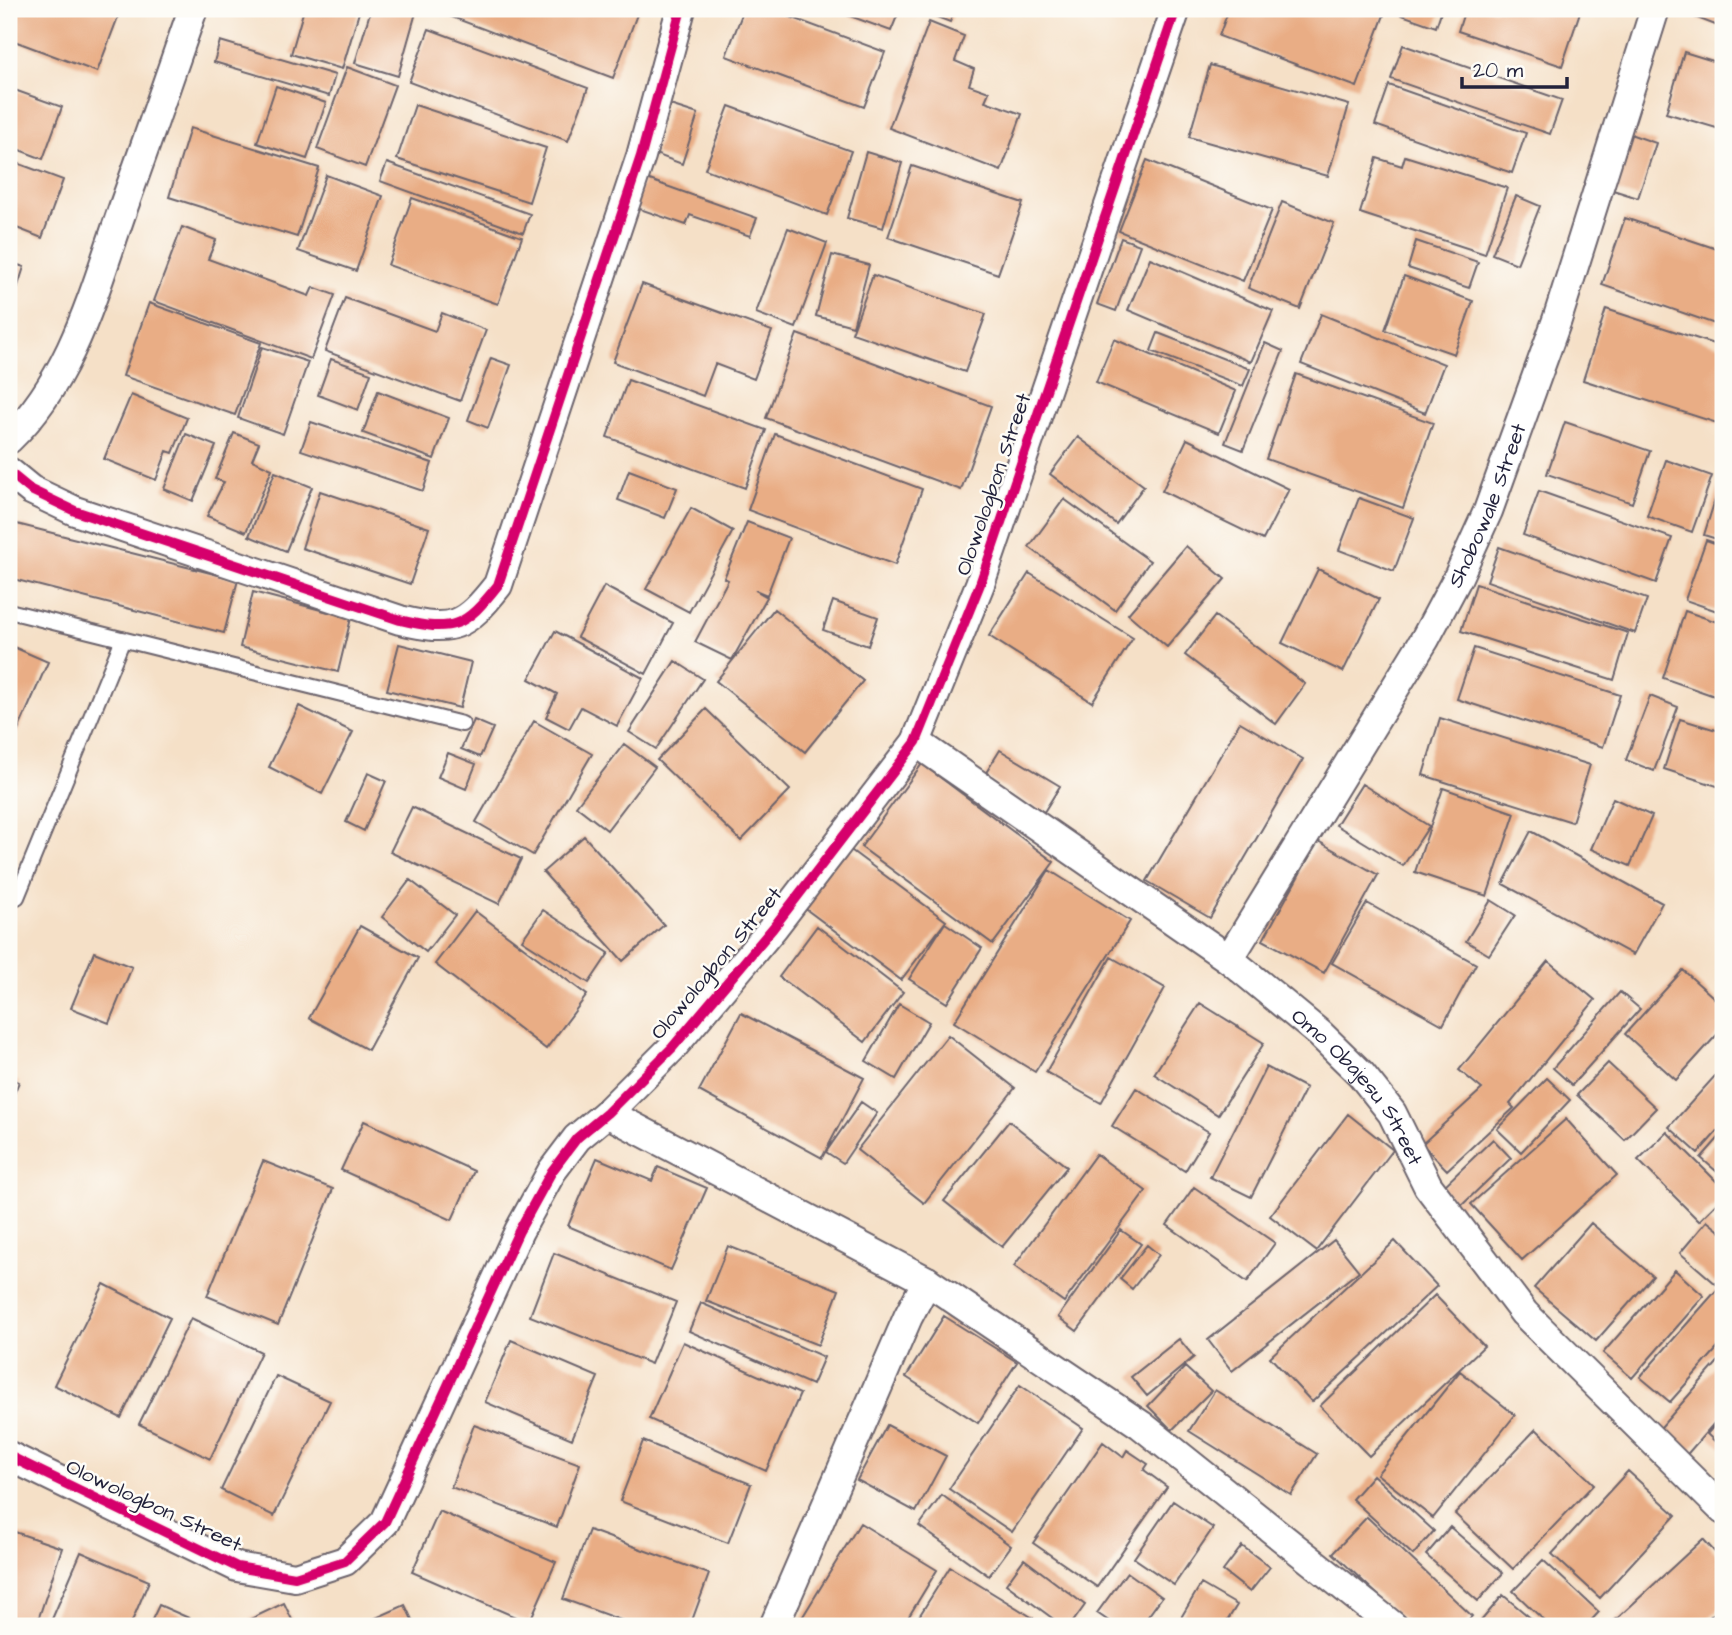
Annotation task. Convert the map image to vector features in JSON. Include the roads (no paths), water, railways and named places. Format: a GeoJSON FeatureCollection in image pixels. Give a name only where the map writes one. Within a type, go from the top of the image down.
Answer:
{"type":"FeatureCollection","features":[{"type":"Feature","properties":{"kind":"street"},"geometry":{"type":"LineString","coordinates":[[9,439],[25,424],[54,383],[83,324],[193,9]]}},
{"type":"Feature","properties":{"kind":"street"},"geometry":{"type":"LineString","coordinates":[[9,472],[31,490],[75,511],[400,620],[426,626],[457,625],[481,607],[498,585],[641,156],[681,9]]}},
{"type":"Feature","properties":{"kind":"street","name":"Olowologbon Street"},"geometry":{"type":"LineString","coordinates":[[9,1457],[237,1567],[295,1577],[345,1561],[385,1522],[519,1231],[552,1171],[577,1138],[607,1113],[671,1048],[773,928],[916,743],[980,584],[1176,9]]}},
{"type":"Feature","properties":{"kind":"street","name":"Shobowale Street"},"geometry":{"type":"LineString","coordinates":[[1229,959],[1425,639],[1458,577],[1488,511],[1557,320],[1655,9]]}},
{"type":"Feature","properties":{"kind":"street","name":"Omo Obajesu Street"},"geometry":{"type":"LineString","coordinates":[[916,743],[1229,959],[1320,1034],[1361,1074],[1392,1113],[1428,1186],[1524,1313],[1723,1510]]}},
{"type":"Feature","properties":{"kind":"street"},"geometry":{"type":"LineString","coordinates":[[607,1113],[927,1281],[1141,1425],[1393,1626]]}},
{"type":"Feature","properties":{"kind":"street"},"geometry":{"type":"LineString","coordinates":[[774,1626],[902,1329],[927,1281]]}},
{"type":"Feature","properties":{"kind":"lane"},"geometry":{"type":"LineString","coordinates":[[9,611],[462,724]]}},
{"type":"Feature","properties":{"kind":"lane"},"geometry":{"type":"LineString","coordinates":[[17,897],[123,639]]}}]}
